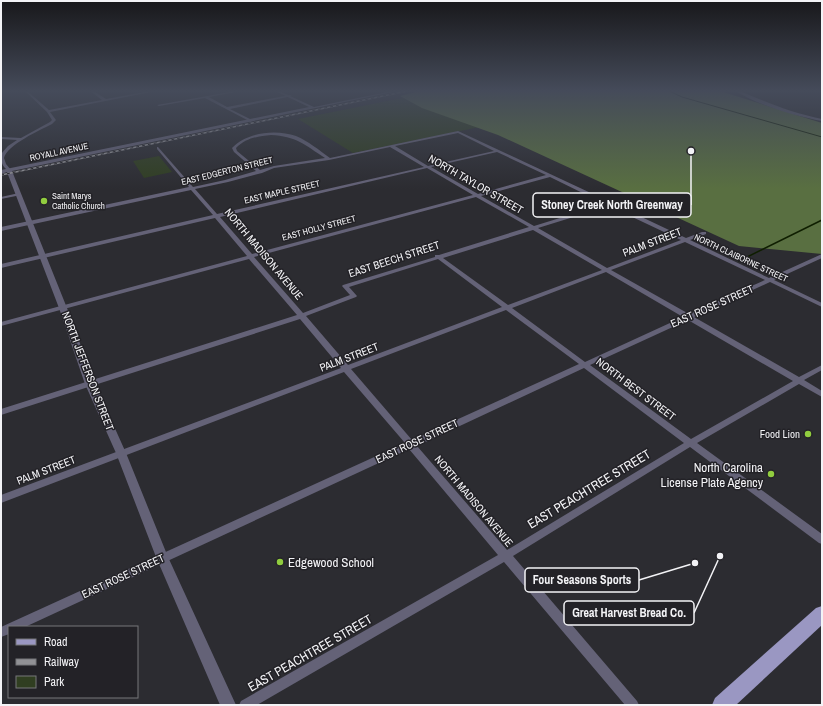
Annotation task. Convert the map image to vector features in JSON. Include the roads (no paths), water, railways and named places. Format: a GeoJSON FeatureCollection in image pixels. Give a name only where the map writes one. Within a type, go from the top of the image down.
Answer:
{"type":"FeatureCollection","features":[{"type":"Feature","properties":{"kind":"main road"},"geometry":{"type":"LineString","coordinates":[[722,705],[822,614]]}},
{"type":"Feature","properties":{"kind":"street","name":"NORTH JEFFERSON STREET"},"geometry":{"type":"LineString","coordinates":[[51,123],[7,148],[2,156],[5,171],[19,194],[63,308],[90,384],[121,454],[162,557],[228,705]]}},
{"type":"Feature","properties":{"kind":"street","name":"ROYALL AVENUE"},"geometry":{"type":"LineString","coordinates":[[5,171],[241,123]]}},
{"type":"Feature","properties":{"kind":"street","name":"EAST EDGERTON STREET"},"geometry":{"type":"LineString","coordinates":[[1,229],[193,188],[293,164],[329,159],[458,132]]}},
{"type":"Feature","properties":{"kind":"street","name":"NORTH CLAIBORNE STREET"},"geometry":{"type":"LineString","coordinates":[[458,132],[822,305]]}},
{"type":"Feature","properties":{"kind":"street"},"geometry":{"type":"LineString","coordinates":[[260,172],[235,151],[234,148],[243,140],[266,135],[291,136],[329,159]]}},
{"type":"Feature","properties":{"kind":"street"},"geometry":{"type":"LineString","coordinates":[[1,138],[24,139]]}},
{"type":"Feature","properties":{"kind":"street","name":"NORTH TAYLOR STREET"},"geometry":{"type":"LineString","coordinates":[[391,146],[474,196],[531,227],[687,318],[822,394]]}},
{"type":"Feature","properties":{"kind":"street","name":"NORTH MADISON AVENUE"},"geometry":{"type":"LineString","coordinates":[[158,148],[633,705]]}},
{"type":"Feature","properties":{"kind":"street","name":"EAST MAPLE STREET"},"geometry":{"type":"LineString","coordinates":[[1,266],[496,151]]}},
{"type":"Feature","properties":{"kind":"street","name":"EAST HOLLY STREET"},"geometry":{"type":"LineString","coordinates":[[1,324],[549,176]]}},
{"type":"Feature","properties":{"kind":"street"},"geometry":{"type":"LineString","coordinates":[[1,198],[19,194]]}},
{"type":"Feature","properties":{"kind":"street","name":"EAST BEECH STREET"},"geometry":{"type":"LineString","coordinates":[[1,412],[301,316],[354,296],[345,286],[437,256],[636,196]]}},
{"type":"Feature","properties":{"kind":"street","name":"PALM STREET"},"geometry":{"type":"LineString","coordinates":[[1,499],[704,233]]}},
{"type":"Feature","properties":{"kind":"street","name":"NORTH BEST STREET"},"geometry":{"type":"LineString","coordinates":[[437,256],[822,540]]}},
{"type":"Feature","properties":{"kind":"street","name":"EAST ROSE STREET"},"geometry":{"type":"LineString","coordinates":[[15,626],[162,557],[822,256]]}},
{"type":"Feature","properties":{"kind":"street","name":"EAST PEACHTREE STREET"},"geometry":{"type":"LineString","coordinates":[[245,705],[505,556],[690,444],[822,367]]}},
{"type":"Feature","properties":{"kind":"waterway"},"geometry":{"type":"LineString","coordinates":[[773,123],[822,137]]}},
{"type":"Feature","properties":{"kind":"waterway"},"geometry":{"type":"LineString","coordinates":[[739,261],[822,220]]}},
{"type":"Feature","properties":{"kind":"railway"},"geometry":{"type":"LineString","coordinates":[[1,175],[253,123]]}},
{"type":"Feature","properties":{"kind":"place","name":"Stoney Creek North Greenway"},"geometry":{"type":"Point","coordinates":[691,151]}},
{"type":"Feature","properties":{"kind":"place","name":"Saint Marys Catholic Church"},"geometry":{"type":"Point","coordinates":[44,201]}},
{"type":"Feature","properties":{"kind":"place","name":"Food Lion"},"geometry":{"type":"Point","coordinates":[808,434]}},
{"type":"Feature","properties":{"kind":"place","name":"North Carolina License Plate Agency"},"geometry":{"type":"Point","coordinates":[771,474]}},
{"type":"Feature","properties":{"kind":"place","name":"Great Harvest Bread Co."},"geometry":{"type":"Point","coordinates":[720,556]}},
{"type":"Feature","properties":{"kind":"place","name":"Edgewood School"},"geometry":{"type":"Point","coordinates":[280,562]}},
{"type":"Feature","properties":{"kind":"place","name":"Four Seasons Sports"},"geometry":{"type":"Point","coordinates":[695,563]}}]}
